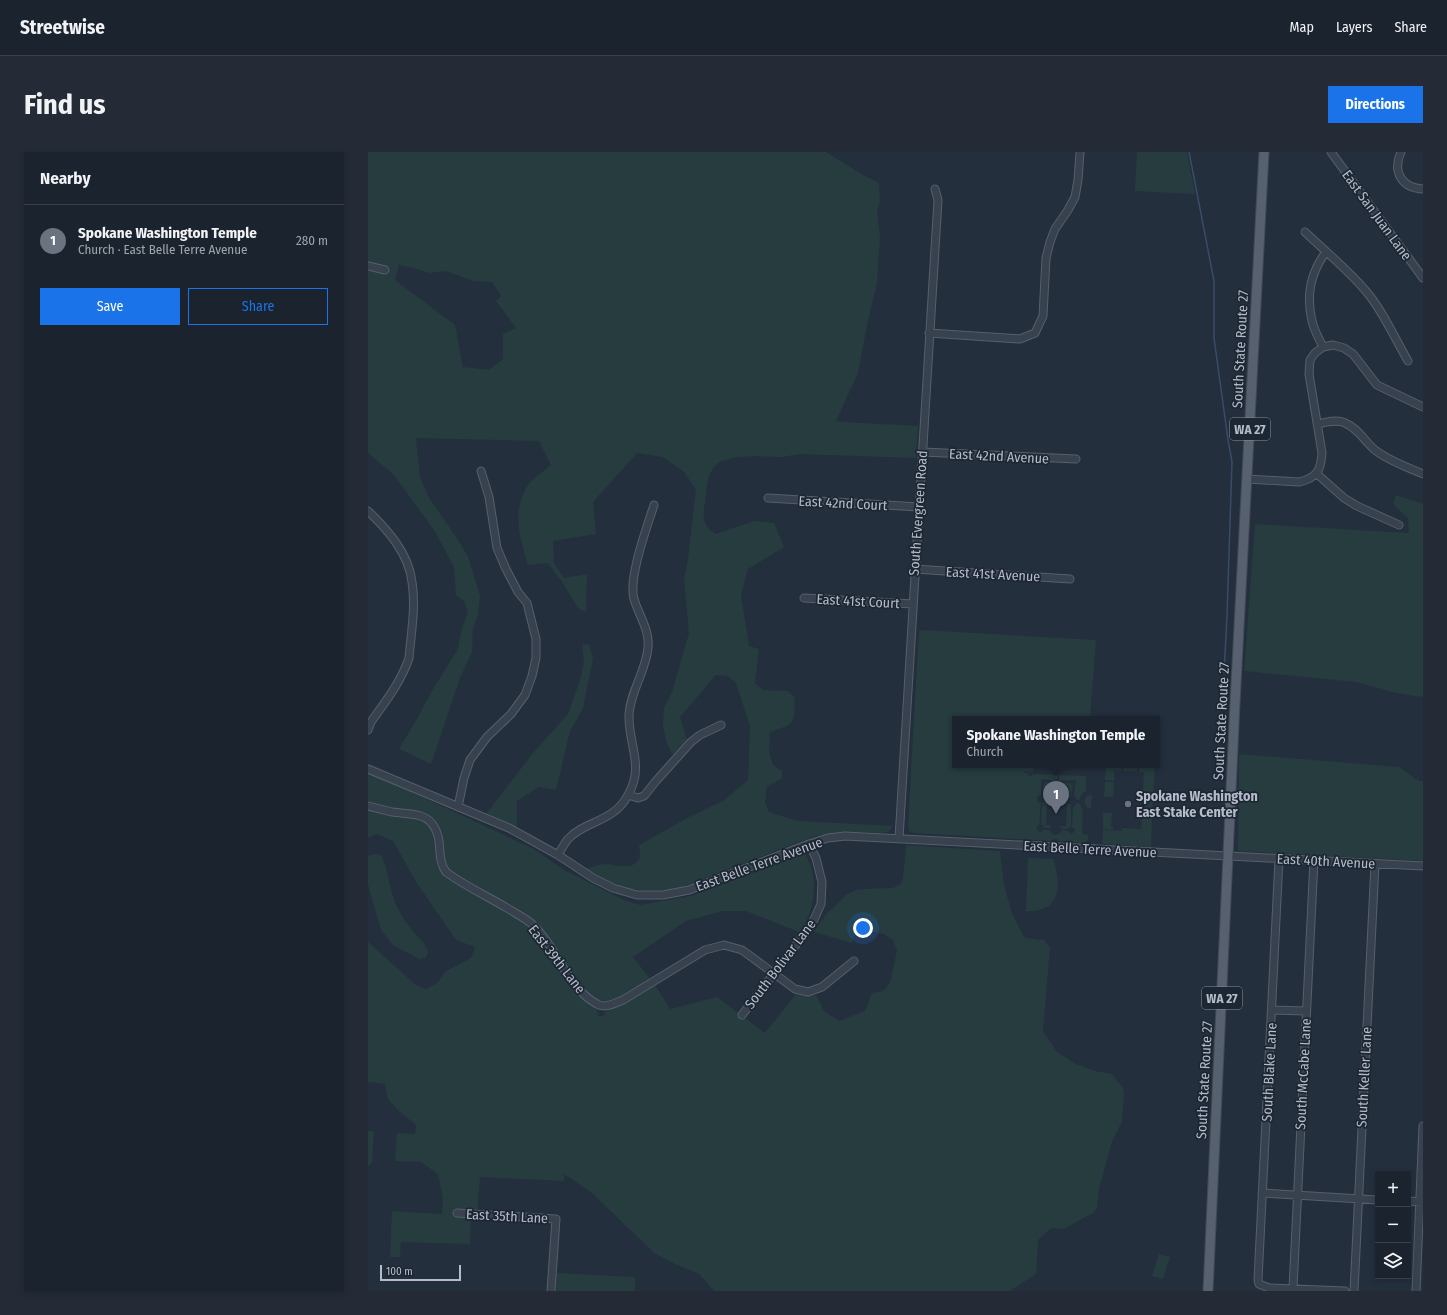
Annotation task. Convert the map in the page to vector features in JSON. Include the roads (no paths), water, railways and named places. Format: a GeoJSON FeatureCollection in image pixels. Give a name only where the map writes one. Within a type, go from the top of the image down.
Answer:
{"type":"FeatureCollection","features":[{"type":"Feature","properties":{"kind":"main road","name":"South State Route 27"},"geometry":{"type":"LineString","coordinates":[[1208,1291],[1228,856],[1264,152]]}},
{"type":"Feature","properties":{"kind":"street"},"geometry":{"type":"LineString","coordinates":[[929,333],[1020,339],[1035,333],[1043,316],[1046,258],[1055,229],[1075,197],[1080,152]]}},
{"type":"Feature","properties":{"kind":"street","name":"East San Juan Lane"},"geometry":{"type":"LineString","coordinates":[[1332,152],[1423,278]]}},
{"type":"Feature","properties":{"kind":"street"},"geometry":{"type":"LineString","coordinates":[[1401,152],[1397,161],[1398,171],[1402,180],[1410,187],[1423,190]]}},
{"type":"Feature","properties":{"kind":"street","name":"South Evergreen Road"},"geometry":{"type":"LineString","coordinates":[[899,838],[918,507],[938,200],[935,189]]}},
{"type":"Feature","properties":{"kind":"street"},"geometry":{"type":"LineString","coordinates":[[1305,232],[1352,275],[1366,291],[1378,307],[1408,361]]}},
{"type":"Feature","properties":{"kind":"street"},"geometry":{"type":"LineString","coordinates":[[1323,347],[1312,322],[1309,300],[1311,280],[1319,261],[1326,252]]}},
{"type":"Feature","properties":{"kind":"street"},"geometry":{"type":"LineString","coordinates":[[368,266],[385,270]]}},
{"type":"Feature","properties":{"kind":"street"},"geometry":{"type":"LineString","coordinates":[[1247,479],[1299,482],[1307,480],[1317,474],[1322,465],[1322,453],[1309,374],[1310,360],[1315,353],[1323,347],[1333,345],[1344,348],[1352,354],[1377,385],[1423,407]]}},
{"type":"Feature","properties":{"kind":"street"},"geometry":{"type":"LineString","coordinates":[[1318,424],[1335,421],[1345,422],[1354,428],[1369,445],[1385,457],[1423,474]]}},
{"type":"Feature","properties":{"kind":"street","name":"East 42nd Avenue"},"geometry":{"type":"LineString","coordinates":[[922,452],[1076,459]]}},
{"type":"Feature","properties":{"kind":"street"},"geometry":{"type":"LineString","coordinates":[[458,807],[464,778],[470,760],[487,737],[511,714],[525,696],[536,658],[536,639],[527,603],[515,586],[497,548],[489,497],[481,471]]}},
{"type":"Feature","properties":{"kind":"street"},"geometry":{"type":"LineString","coordinates":[[1317,474],[1344,498],[1357,506],[1399,525]]}},
{"type":"Feature","properties":{"kind":"street","name":"East 42nd Court"},"geometry":{"type":"LineString","coordinates":[[768,498],[918,507]]}},
{"type":"Feature","properties":{"kind":"street"},"geometry":{"type":"LineString","coordinates":[[558,854],[568,839],[583,829],[604,819],[618,809],[628,795],[634,782],[636,758],[630,729],[629,715],[632,698],[647,655],[648,635],[634,599],[632,589],[636,568],[654,505]]}},
{"type":"Feature","properties":{"kind":"street"},"geometry":{"type":"LineString","coordinates":[[368,511],[389,533],[402,552],[408,564],[413,594],[411,636],[407,664],[401,679],[371,722],[368,730]]}},
{"type":"Feature","properties":{"kind":"street","name":"East 41st Avenue"},"geometry":{"type":"LineString","coordinates":[[915,569],[1070,579]]}},
{"type":"Feature","properties":{"kind":"street","name":"East 41st Court"},"geometry":{"type":"LineString","coordinates":[[804,598],[913,604]]}},
{"type":"Feature","properties":{"kind":"street"},"geometry":{"type":"LineString","coordinates":[[628,795],[638,798],[644,796],[691,742],[700,735],[721,725]]}},
{"type":"Feature","properties":{"kind":"street","name":"East Belle Terre Avenue"},"geometry":{"type":"LineString","coordinates":[[368,769],[508,828],[558,854],[593,878],[613,888],[637,895],[663,895],[689,890],[809,844],[828,838],[846,836],[1228,856]]}},
{"type":"Feature","properties":{"kind":"street","name":"East 39th Lane"},"geometry":{"type":"LineString","coordinates":[[368,806],[393,812],[421,815],[428,820],[435,828],[438,837],[441,861],[446,872],[531,924],[551,946],[578,989],[595,1004],[601,1006],[612,1005],[623,1000],[705,950],[724,945],[742,950],[795,989],[808,992],[822,987],[854,961]]}},
{"type":"Feature","properties":{"kind":"street","name":"South Bolivar Lane"},"geometry":{"type":"LineString","coordinates":[[742,1015],[812,924],[821,904],[822,882],[816,858],[809,844]]}},
{"type":"Feature","properties":{"kind":"street","name":"East 40th Avenue"},"geometry":{"type":"LineString","coordinates":[[1228,856],[1423,866]]}},
{"type":"Feature","properties":{"kind":"street","name":"South Blake Lane"},"geometry":{"type":"LineString","coordinates":[[1279,859],[1258,1280],[1260,1284],[1269,1288],[1293,1288]]}},
{"type":"Feature","properties":{"kind":"street","name":"South McCabe Lane"},"geometry":{"type":"LineString","coordinates":[[1293,1288],[1314,860]]}},
{"type":"Feature","properties":{"kind":"street","name":"South Keller Lane"},"geometry":{"type":"LineString","coordinates":[[1354,1291],[1374,864]]}},
{"type":"Feature","properties":{"kind":"street"},"geometry":{"type":"LineString","coordinates":[[1272,1010],[1306,1011]]}},
{"type":"Feature","properties":{"kind":"street"},"geometry":{"type":"LineString","coordinates":[[1416,1291],[1421,1202],[1423,1126]]}},
{"type":"Feature","properties":{"kind":"street"},"geometry":{"type":"LineString","coordinates":[[1262,1193],[1375,1200]]}},
{"type":"Feature","properties":{"kind":"street"},"geometry":{"type":"LineString","coordinates":[[1411,1201],[1421,1202]]}},
{"type":"Feature","properties":{"kind":"street","name":"East 35th Lane"},"geometry":{"type":"LineString","coordinates":[[457,1213],[556,1219],[551,1291]]}},
{"type":"Feature","properties":{"kind":"street"},"geometry":{"type":"LineString","coordinates":[[1293,1288],[1345,1291]]}},
{"type":"Feature","properties":{"kind":"waterway"},"geometry":{"type":"LineString","coordinates":[[1189,152],[1214,281],[1214,338],[1232,462],[1224,673]]}},
{"type":"Feature","properties":{"kind":"place","name":"Spokane Washington East Stake Center"},"geometry":{"type":"Point","coordinates":[1128,804]}},
{"type":"Feature","properties":{"kind":"place","name":"Spokane Washington Temple"},"geometry":{"type":"Point","coordinates":[1056,814]}}]}
